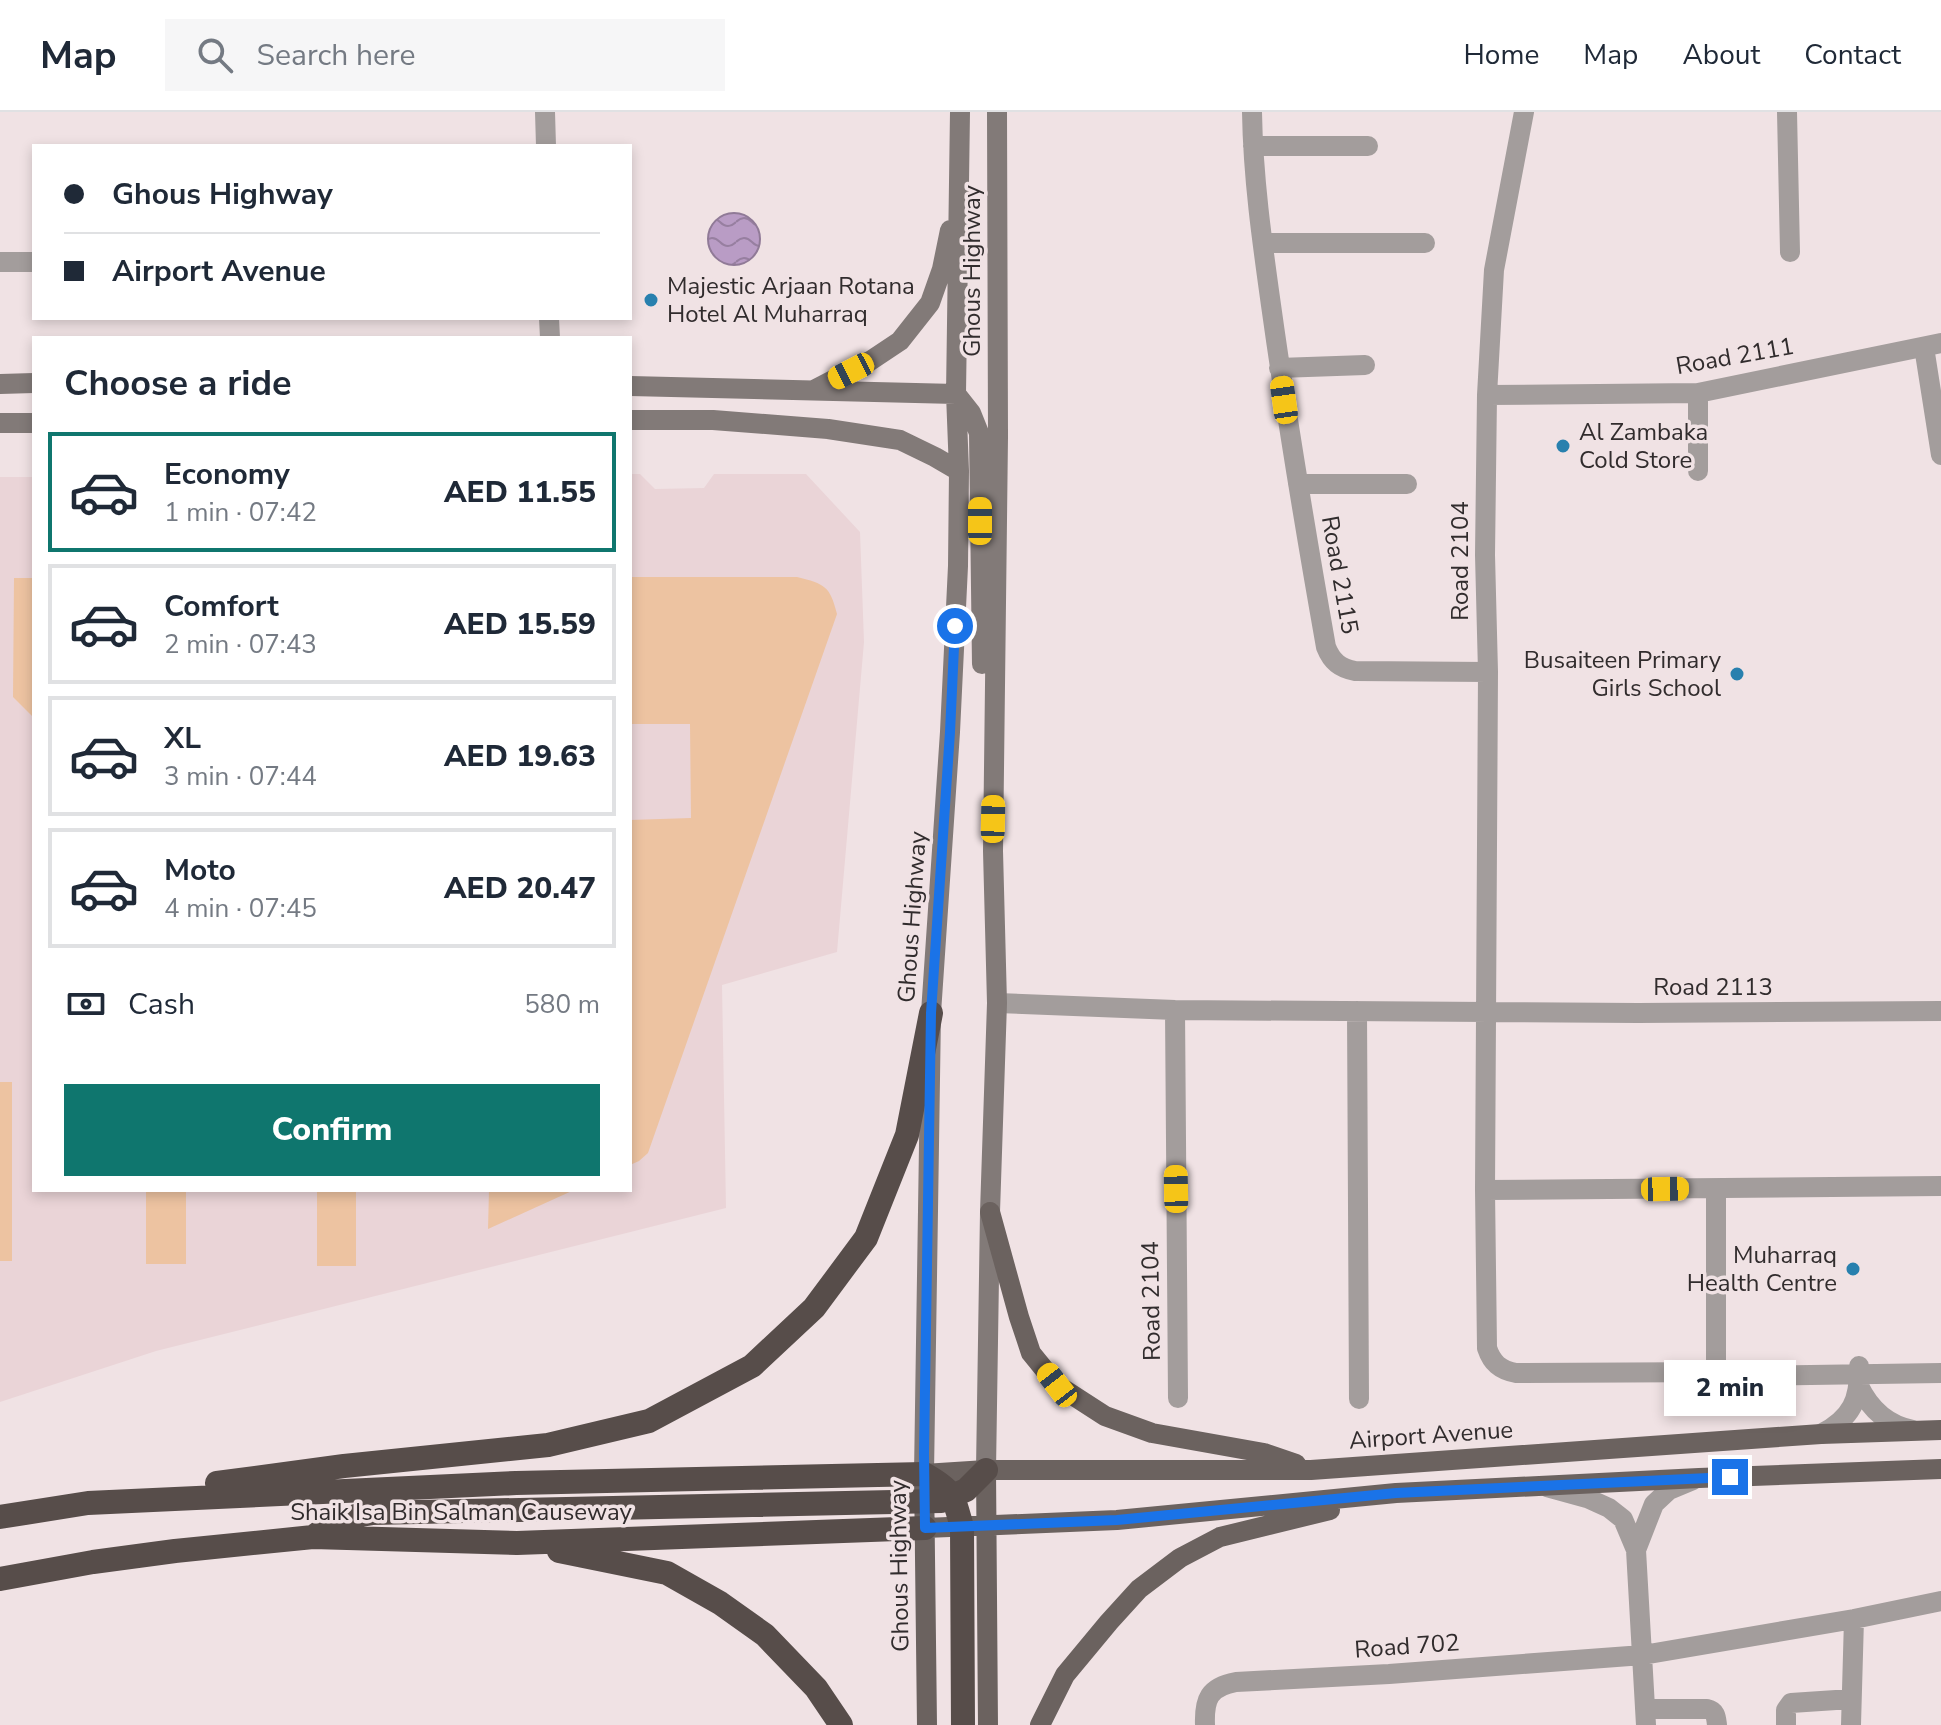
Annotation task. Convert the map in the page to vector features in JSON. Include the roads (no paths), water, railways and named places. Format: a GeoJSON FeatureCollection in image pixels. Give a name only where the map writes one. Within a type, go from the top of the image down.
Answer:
{"type":"FeatureCollection","features":[{"type":"Feature","properties":{"kind":"highway"},"geometry":{"type":"LineString","coordinates":[[167,1499],[217,1483],[344,1466],[548,1445],[649,1421],[752,1366],[814,1308],[866,1238],[907,1135],[931,1013]]}},
{"type":"Feature","properties":{"kind":"highway"},"geometry":{"type":"LineString","coordinates":[[313,1537],[343,1519],[372,1513],[941,1501],[966,1490],[986,1470]]}},
{"type":"Feature","properties":{"kind":"highway"},"geometry":{"type":"LineString","coordinates":[[924,1474],[945,1486],[954,1496],[962,1527],[963,1725]]}},
{"type":"Feature","properties":{"kind":"highway","name":"Shaik Isa Bin Salman Causeway"},"geometry":{"type":"LineString","coordinates":[[0,1517],[88,1503],[167,1499],[516,1483],[924,1474]]}},
{"type":"Feature","properties":{"kind":"highway","name":"Shaik Isa Bin Salman Causeway"},"geometry":{"type":"LineString","coordinates":[[0,1579],[93,1562],[313,1537],[517,1543],[925,1528]]}},
{"type":"Feature","properties":{"kind":"highway"},"geometry":{"type":"LineString","coordinates":[[517,1543],[667,1573],[720,1603],[765,1635],[816,1688],[841,1725]]}},
{"type":"Feature","properties":{"kind":"main road","name":"Ghous Highway"},"geometry":{"type":"LineString","coordinates":[[927,1725],[924,1474],[931,1013],[958,566],[956,394],[960,112]]}},
{"type":"Feature","properties":{"kind":"main road","name":"Ghous Highway"},"geometry":{"type":"LineString","coordinates":[[988,1725],[986,1470],[997,1003],[993,851],[998,437],[997,112]]}},
{"type":"Feature","properties":{"kind":"main road"},"geometry":{"type":"LineString","coordinates":[[811,392],[870,361],[900,341],[930,303],[942,269],[960,183]]}},
{"type":"Feature","properties":{"kind":"main road"},"geometry":{"type":"LineString","coordinates":[[0,384],[32,383]]}},
{"type":"Feature","properties":{"kind":"main road"},"geometry":{"type":"LineString","coordinates":[[632,386],[956,394],[971,413],[979,433],[983,809],[993,851]]}},
{"type":"Feature","properties":{"kind":"main road"},"geometry":{"type":"LineString","coordinates":[[632,420],[713,420],[828,429],[900,440],[959,471]]}},
{"type":"Feature","properties":{"kind":"main road"},"geometry":{"type":"LineString","coordinates":[[0,423],[32,423]]}},
{"type":"Feature","properties":{"kind":"main road"},"geometry":{"type":"LineString","coordinates":[[990,1212],[1031,1353],[1057,1385],[1105,1416],[1152,1433],[1264,1453],[1311,1470]]}},
{"type":"Feature","properties":{"kind":"main road","name":"Airport Avenue"},"geometry":{"type":"LineString","coordinates":[[924,1474],[986,1470],[1311,1470],[1821,1434],[1931,1430]]}},
{"type":"Feature","properties":{"kind":"main road"},"geometry":{"type":"LineString","coordinates":[[925,1528],[1117,1520],[1396,1493],[1941,1469]]}},
{"type":"Feature","properties":{"kind":"main road"},"geometry":{"type":"LineString","coordinates":[[1040,1725],[1065,1675],[1109,1622],[1139,1589],[1180,1558],[1220,1537],[1396,1493]]}},
{"type":"Feature","properties":{"kind":"street"},"geometry":{"type":"LineString","coordinates":[[545,112],[546,144]]}},
{"type":"Feature","properties":{"kind":"street","name":"Road 2115"},"geometry":{"type":"LineString","coordinates":[[1252,112],[1263,243],[1279,368],[1326,647],[1333,661],[1355,671],[1488,672]]}},
{"type":"Feature","properties":{"kind":"street","name":"Road 2104"},"geometry":{"type":"LineString","coordinates":[[1524,112],[1494,270],[1487,395],[1485,1340],[1494,1363],[1516,1373],[1722,1372]]}},
{"type":"Feature","properties":{"kind":"street"},"geometry":{"type":"LineString","coordinates":[[1787,112],[1790,252]]}},
{"type":"Feature","properties":{"kind":"street"},"geometry":{"type":"LineString","coordinates":[[1253,146],[1368,146]]}},
{"type":"Feature","properties":{"kind":"street"},"geometry":{"type":"LineString","coordinates":[[1263,243],[1425,243]]}},
{"type":"Feature","properties":{"kind":"street"},"geometry":{"type":"LineString","coordinates":[[0,262],[32,262]]}},
{"type":"Feature","properties":{"kind":"street"},"geometry":{"type":"LineString","coordinates":[[1932,345],[1941,455]]}},
{"type":"Feature","properties":{"kind":"street","name":"Road 2111"},"geometry":{"type":"LineString","coordinates":[[1487,395],[1698,393],[1932,345]]}},
{"type":"Feature","properties":{"kind":"street"},"geometry":{"type":"LineString","coordinates":[[1279,368],[1365,365]]}},
{"type":"Feature","properties":{"kind":"street"},"geometry":{"type":"LineString","coordinates":[[1698,393],[1698,471]]}},
{"type":"Feature","properties":{"kind":"street","name":"Road 2115"},"geometry":{"type":"LineString","coordinates":[[1298,484],[1407,484]]}},
{"type":"Feature","properties":{"kind":"street"},"geometry":{"type":"LineString","coordinates":[[997,1003],[1175,1010],[1486,1012]]}},
{"type":"Feature","properties":{"kind":"street","name":"Road 2104"},"geometry":{"type":"LineString","coordinates":[[1175,1010],[1178,1398]]}},
{"type":"Feature","properties":{"kind":"street"},"geometry":{"type":"LineString","coordinates":[[1357,1011],[1359,1399]]}},
{"type":"Feature","properties":{"kind":"street","name":"Road 2113"},"geometry":{"type":"LineString","coordinates":[[1486,1012],[1941,1011]]}},
{"type":"Feature","properties":{"kind":"street"},"geometry":{"type":"LineString","coordinates":[[1485,1190],[1941,1186]]}},
{"type":"Feature","properties":{"kind":"street"},"geometry":{"type":"LineString","coordinates":[[1716,1189],[1722,1372],[1742,1367],[1859,1375],[1941,1373]]}},
{"type":"Feature","properties":{"kind":"street"},"geometry":{"type":"LineString","coordinates":[[1859,1375],[1941,1365]]}},
{"type":"Feature","properties":{"kind":"street"},"geometry":{"type":"LineString","coordinates":[[1859,1375],[1865,1398],[1883,1418],[1907,1429],[1931,1430]]}},
{"type":"Feature","properties":{"kind":"street"},"geometry":{"type":"LineString","coordinates":[[1821,1434],[1846,1415],[1856,1397],[1859,1375]]}},
{"type":"Feature","properties":{"kind":"street"},"geometry":{"type":"LineString","coordinates":[[1636,1550],[1654,1504],[1669,1490],[1699,1478]]}},
{"type":"Feature","properties":{"kind":"street"},"geometry":{"type":"LineString","coordinates":[[1547,1487],[1587,1498],[1609,1508],[1623,1519],[1636,1550],[1645,1717],[1707,1709],[1714,1712],[1717,1725]]}},
{"type":"Feature","properties":{"kind":"street","name":"Road 702"},"geometry":{"type":"LineString","coordinates":[[1205,1725],[1205,1704],[1212,1692],[1236,1682],[1643,1655],[1941,1601]]}},
{"type":"Feature","properties":{"kind":"street"},"geometry":{"type":"LineString","coordinates":[[1851,1725],[1854,1619]]}},
{"type":"Feature","properties":{"kind":"street"},"geometry":{"type":"LineString","coordinates":[[1786,1725],[1786,1710],[1791,1703],[1851,1699]]}},
{"type":"Feature","properties":{"kind":"water"},"geometry":{"type":"Polygon","coordinates":[[[734,213],[752,221],[760,239],[752,257],[734,265],[716,257],[708,239],[716,221],[734,213]]]}},
{"type":"Feature","properties":{"kind":"place","name":"Majestic Arjaan Rotana Hotel Al Muharraq"},"geometry":{"type":"Point","coordinates":[651,300]}},
{"type":"Feature","properties":{"kind":"place","name":"Al Zambaka Cold Store"},"geometry":{"type":"Point","coordinates":[1563,446]}},
{"type":"Feature","properties":{"kind":"place","name":"Busaiteen Primary Girls School"},"geometry":{"type":"Point","coordinates":[1737,674]}},
{"type":"Feature","properties":{"kind":"place","name":"Muharraq Health Centre"},"geometry":{"type":"Point","coordinates":[1853,1269]}}]}
